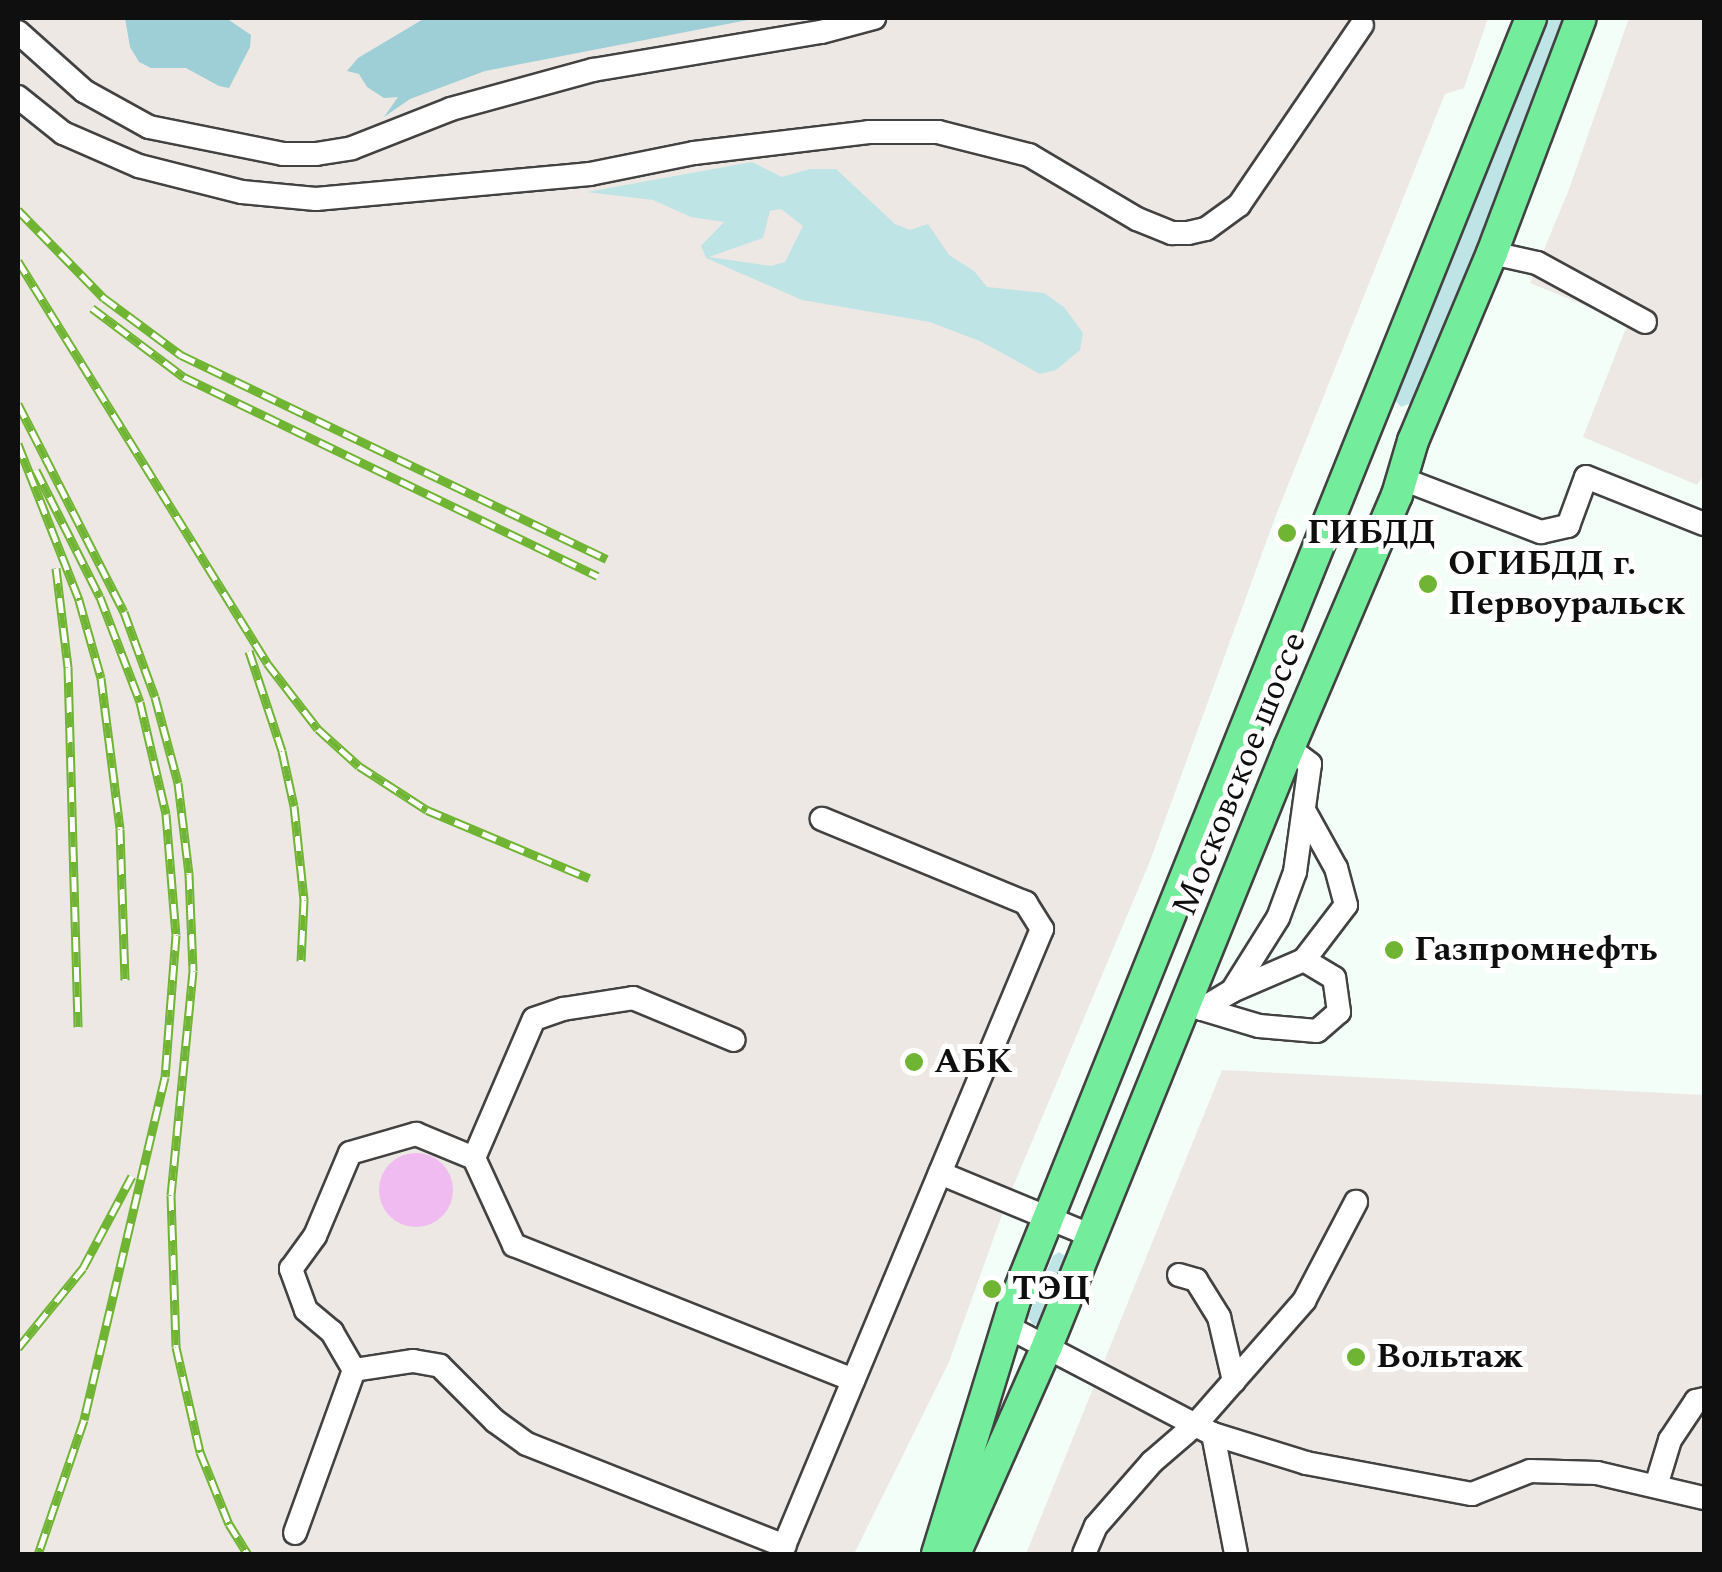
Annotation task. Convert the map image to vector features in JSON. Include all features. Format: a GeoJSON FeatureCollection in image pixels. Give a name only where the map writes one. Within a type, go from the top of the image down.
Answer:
{"type":"FeatureCollection","features":[{"type":"Feature","properties":{"kind":"main road","name":"Московское шоссе"},"geometry":{"type":"LineString","coordinates":[[937,1554],[1008,1327],[1049,1218],[1531,18]]}},
{"type":"Feature","properties":{"kind":"main road","name":"Московское шоссе"},"geometry":{"type":"LineString","coordinates":[[955,1554],[1195,1006],[1289,748],[1397,495],[1414,441],[1492,253],[1581,18]]}},
{"type":"Feature","properties":{"kind":"main road"},"geometry":{"type":"LineString","coordinates":[[1371,419],[1414,441]]}},
{"type":"Feature","properties":{"kind":"main road"},"geometry":{"type":"LineString","coordinates":[[1350,461],[1400,478]]}},
{"type":"Feature","properties":{"kind":"street"},"geometry":{"type":"LineString","coordinates":[[18,32],[84,91],[149,126],[250,148],[316,154],[352,148],[452,109],[593,70],[821,32],[874,18]]}},
{"type":"Feature","properties":{"kind":"street"},"geometry":{"type":"LineString","coordinates":[[18,97],[63,133],[139,166],[242,192],[316,199],[590,174],[708,151],[869,132],[938,132],[1028,155],[1136,220],[1172,233],[1188,233],[1206,229],[1239,205],[1362,24]]}},
{"type":"Feature","properties":{"kind":"street"},"geometry":{"type":"LineString","coordinates":[[1492,253],[1537,264],[1645,322]]}},
{"type":"Feature","properties":{"kind":"street"},"geometry":{"type":"LineString","coordinates":[[1400,478],[1541,532],[1568,526],[1586,477],[1704,524]]}},
{"type":"Feature","properties":{"kind":"street"},"geometry":{"type":"LineString","coordinates":[[1232,991],[1278,918],[1295,872],[1310,764],[1289,748]]}},
{"type":"Feature","properties":{"kind":"street"},"geometry":{"type":"LineString","coordinates":[[1195,1006],[1304,960],[1346,905],[1336,868],[1305,812]]}},
{"type":"Feature","properties":{"kind":"street"},"geometry":{"type":"LineString","coordinates":[[354,1370],[413,1361],[440,1366],[495,1420],[527,1444],[784,1546],[1042,930],[1026,903],[822,819]]}},
{"type":"Feature","properties":{"kind":"street"},"geometry":{"type":"LineString","coordinates":[[1195,1006],[1259,1026],[1317,1031],[1339,1012],[1334,978],[1304,960]]}},
{"type":"Feature","properties":{"kind":"street"},"geometry":{"type":"LineString","coordinates":[[474,1158],[534,1020],[562,1009],[632,998],[734,1040]]}},
{"type":"Feature","properties":{"kind":"street"},"geometry":{"type":"LineString","coordinates":[[295,1533],[354,1370],[332,1332],[306,1310],[292,1269],[315,1236],[350,1152],[416,1134],[474,1158],[514,1245],[853,1380]]}},
{"type":"Feature","properties":{"kind":"street"},"geometry":{"type":"LineString","coordinates":[[940,1173],[1092,1236]]}},
{"type":"Feature","properties":{"kind":"street"},"geometry":{"type":"LineString","coordinates":[[1084,1554],[1096,1526],[1152,1462],[1204,1429],[1234,1380],[1304,1301],[1356,1202]]}},
{"type":"Feature","properties":{"kind":"street"},"geometry":{"type":"LineString","coordinates":[[1180,1276],[1196,1280],[1220,1317],[1234,1380]]}},
{"type":"Feature","properties":{"kind":"street"},"geometry":{"type":"LineString","coordinates":[[1008,1327],[1204,1429],[1306,1464],[1472,1494],[1530,1471],[1597,1472],[1704,1498]]}},
{"type":"Feature","properties":{"kind":"street"},"geometry":{"type":"LineString","coordinates":[[1656,1486],[1670,1440],[1696,1401],[1704,1399]]}},
{"type":"Feature","properties":{"kind":"street"},"geometry":{"type":"LineString","coordinates":[[1204,1429],[1236,1554]]}},
{"type":"Feature","properties":{"kind":"shaded area"},"geometry":{"type":"Polygon","coordinates":[[[18,18],[1488,18],[1464,88],[1445,94],[1276,515],[1150,861],[1007,1201],[949,1362],[854,1554],[18,1554],[18,18]]]}},
{"type":"Feature","properties":{"kind":"shaded area"},"geometry":{"type":"Polygon","coordinates":[[[125,18],[226,18],[251,35],[250,47],[229,88],[219,86],[186,68],[151,68],[139,62],[130,47],[125,18]]]}},
{"type":"Feature","properties":{"kind":"shaded area"},"geometry":{"type":"Polygon","coordinates":[[[425,18],[758,18],[485,71],[410,99],[384,117],[398,97],[384,98],[367,87],[359,74],[347,71],[358,58],[425,18]]]}},
{"type":"Feature","properties":{"kind":"shaded area"},"geometry":{"type":"Polygon","coordinates":[[[1540,18],[1568,18],[1416,401],[1401,407],[1393,398],[1540,18]]]}},
{"type":"Feature","properties":{"kind":"shaded area"},"geometry":{"type":"Polygon","coordinates":[[[1629,18],[1704,18],[1704,475],[1697,485],[1583,437],[1628,323],[1530,283],[1568,192],[1629,18]]]}},
{"type":"Feature","properties":{"kind":"shaded area"},"geometry":{"type":"Polygon","coordinates":[[[752,162],[782,177],[810,169],[836,169],[895,224],[910,230],[928,224],[949,255],[974,271],[987,287],[1044,293],[1064,307],[1083,333],[1080,350],[1056,370],[1040,374],[982,342],[930,322],[802,300],[706,258],[701,246],[724,222],[691,217],[653,200],[587,192],[752,162]],[[781,209],[770,211],[763,238],[709,257],[771,266],[785,262],[803,226],[781,209]]]}},
{"type":"Feature","properties":{"kind":"shaded area"},"geometry":{"type":"Polygon","coordinates":[[[1222,1070],[1704,1095],[1704,1554],[1026,1554],[1222,1070]]]}},
{"type":"Feature","properties":{"kind":"shaded area"},"geometry":{"type":"Polygon","coordinates":[[[416,1153],[442,1164],[453,1190],[442,1216],[416,1227],[390,1216],[379,1190],[390,1164],[416,1153]]]}},
{"type":"Feature","properties":{"kind":"shaded area"},"geometry":{"type":"Polygon","coordinates":[[[1059,1252],[1067,1257],[1040,1324],[1033,1325],[1028,1317],[1053,1256],[1059,1252]]]}},
{"type":"Feature","properties":{"kind":"railway"},"geometry":{"type":"LineString","coordinates":[[18,210],[104,298],[181,355],[607,559]]}},
{"type":"Feature","properties":{"kind":"railway"},"geometry":{"type":"LineString","coordinates":[[18,261],[267,663],[318,729],[359,766],[427,810],[589,878]]}},
{"type":"Feature","properties":{"kind":"railway"},"geometry":{"type":"LineString","coordinates":[[92,308],[184,377],[598,576]]}},
{"type":"Feature","properties":{"kind":"railway"},"geometry":{"type":"LineString","coordinates":[[18,404],[124,612],[155,697],[178,783],[189,874],[193,971],[171,1195],[176,1347],[200,1452],[229,1524],[248,1554]]}},
{"type":"Feature","properties":{"kind":"railway"},"geometry":{"type":"LineString","coordinates":[[18,444],[79,600],[101,678],[120,829],[125,980]]}},
{"type":"Feature","properties":{"kind":"railway"},"geometry":{"type":"LineString","coordinates":[[36,470],[100,597],[140,702],[166,814],[176,935],[165,1077],[84,1420],[38,1554]]}},
{"type":"Feature","properties":{"kind":"railway"},"geometry":{"type":"LineString","coordinates":[[56,568],[68,667],[78,1027]]}},
{"type":"Feature","properties":{"kind":"railway"},"geometry":{"type":"LineString","coordinates":[[249,651],[282,751],[294,806],[304,900],[301,961]]}},
{"type":"Feature","properties":{"kind":"railway"},"geometry":{"type":"LineString","coordinates":[[18,1348],[83,1268],[132,1176]]}},
{"type":"Feature","properties":{"kind":"place","name":"ГИБДД"},"geometry":{"type":"Point","coordinates":[1287,533]}},
{"type":"Feature","properties":{"kind":"place","name":"ОГИБДД г. Первоуральск"},"geometry":{"type":"Point","coordinates":[1428,584]}},
{"type":"Feature","properties":{"kind":"place","name":"Газпромнефть"},"geometry":{"type":"Point","coordinates":[1394,950]}},
{"type":"Feature","properties":{"kind":"place","name":"АБК"},"geometry":{"type":"Point","coordinates":[914,1062]}},
{"type":"Feature","properties":{"kind":"place","name":"ТЭЦ"},"geometry":{"type":"Point","coordinates":[992,1289]}},
{"type":"Feature","properties":{"kind":"place","name":"Вольтаж"},"geometry":{"type":"Point","coordinates":[1356,1357]}}]}
